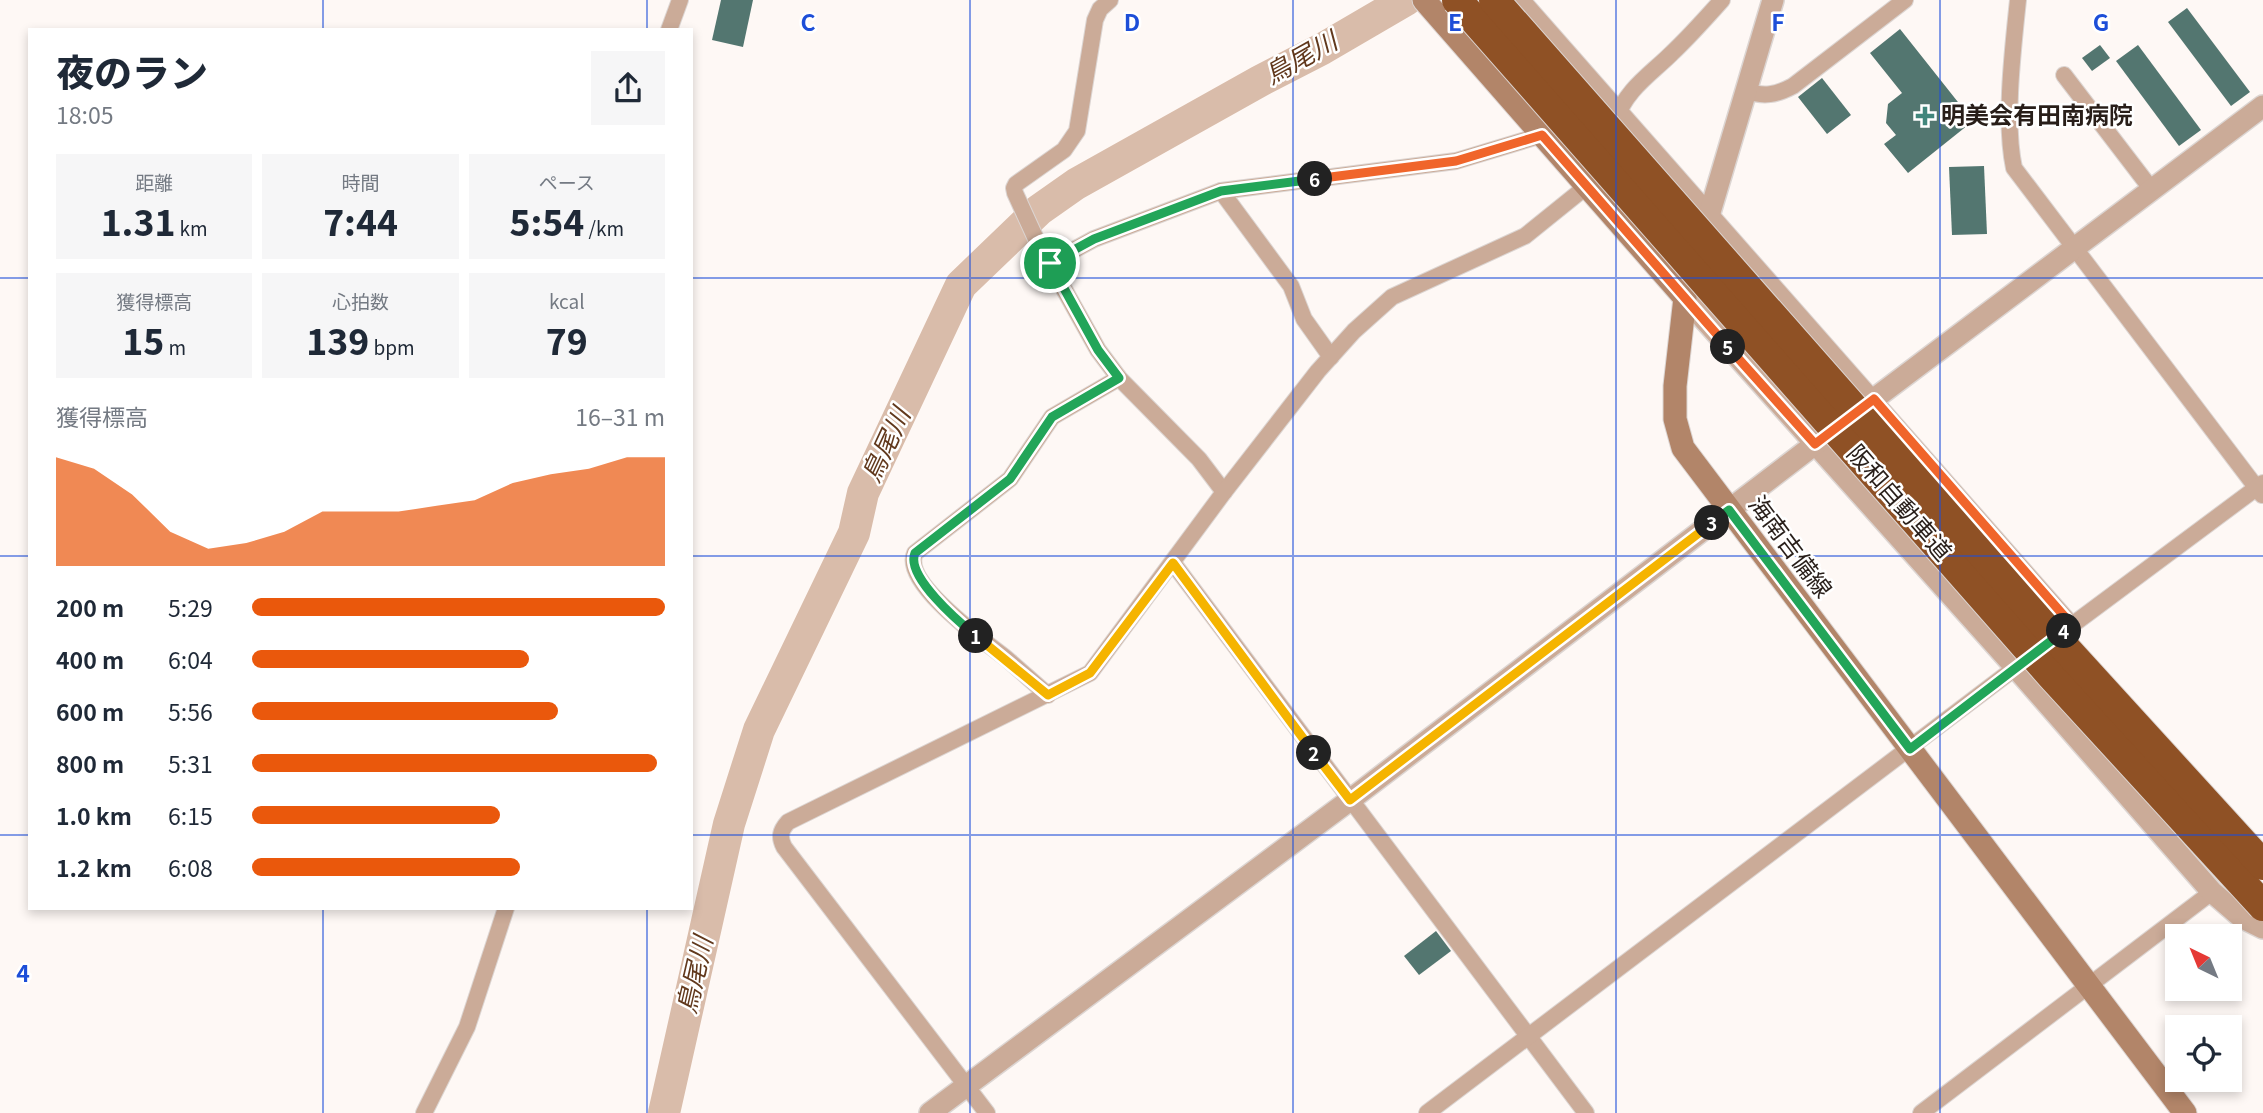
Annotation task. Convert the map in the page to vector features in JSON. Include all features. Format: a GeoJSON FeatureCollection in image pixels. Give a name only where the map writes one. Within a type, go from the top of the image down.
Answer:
{"type":"FeatureCollection","features":[{"type":"Feature","properties":{"kind":"highway","name":"阪和自動車道"},"geometry":{"type":"LineString","coordinates":[[1494,0],[2065,648],[2263,865]]}},
{"type":"Feature","properties":{"kind":"highway","name":"阪和自動車道"},"geometry":{"type":"LineString","coordinates":[[1438,4],[2263,906]]}},
{"type":"Feature","properties":{"kind":"main road"},"geometry":{"type":"LineString","coordinates":[[1438,4],[1542,135],[1685,298]]}},
{"type":"Feature","properties":{"kind":"main road","name":"海南吉備線"},"geometry":{"type":"LineString","coordinates":[[1685,298],[1675,386],[1675,419],[1683,448],[2185,1113]]}},
{"type":"Feature","properties":{"kind":"street"},"geometry":{"type":"LineString","coordinates":[[669,28],[680,0]]}},
{"type":"Feature","properties":{"kind":"street"},"geometry":{"type":"LineString","coordinates":[[1110,0],[1100,9],[1095,20],[1081,114],[1072,141],[1064,150],[1022,179],[1014,188],[1015,193],[1036,239],[1098,350],[1119,378],[1199,459],[1224,492]]}},
{"type":"Feature","properties":{"kind":"street"},"geometry":{"type":"LineString","coordinates":[[1522,0],[2072,625]]}},
{"type":"Feature","properties":{"kind":"street"},"geometry":{"type":"LineString","coordinates":[[1567,163],[1613,124],[1625,98],[1696,30],[1722,0]]}},
{"type":"Feature","properties":{"kind":"street"},"geometry":{"type":"LineString","coordinates":[[1773,0],[1685,298],[2212,892],[2241,916],[2263,929]]}},
{"type":"Feature","properties":{"kind":"street"},"geometry":{"type":"LineString","coordinates":[[1746,91],[1761,96],[1779,94],[1793,86],[1905,0]]}},
{"type":"Feature","properties":{"kind":"street"},"geometry":{"type":"LineString","coordinates":[[1427,1113],[2072,625],[2261,489],[2074,249],[2014,167],[2011,153],[2011,100],[2018,0]]}},
{"type":"Feature","properties":{"kind":"street"},"geometry":{"type":"LineString","coordinates":[[2064,75],[2152,190]]}},
{"type":"Feature","properties":{"kind":"street"},"geometry":{"type":"LineString","coordinates":[[930,1113],[1350,800],[1874,399],[2263,106]]}},
{"type":"Feature","properties":{"kind":"street"},"geometry":{"type":"LineString","coordinates":[[1050,263],[1094,239],[1221,191],[1456,161],[1542,135]]}},
{"type":"Feature","properties":{"kind":"street"},"geometry":{"type":"LineString","coordinates":[[987,1113],[784,847],[781,833],[788,822],[1090,673],[1224,492],[1353,331],[1392,297],[1525,236],[1587,186]]}},
{"type":"Feature","properties":{"kind":"street"},"geometry":{"type":"LineString","coordinates":[[1221,191],[1291,286],[1304,319],[1331,357]]}},
{"type":"Feature","properties":{"kind":"street"},"geometry":{"type":"LineString","coordinates":[[1048,695],[948,611],[915,569],[913,557],[1010,479],[1052,417],[1119,378]]}},
{"type":"Feature","properties":{"kind":"street"},"geometry":{"type":"LineString","coordinates":[[1173,563],[1586,1113]]}},
{"type":"Feature","properties":{"kind":"street"},"geometry":{"type":"LineString","coordinates":[[1921,1113],[2212,892]]}},
{"type":"Feature","properties":{"kind":"street"},"geometry":{"type":"LineString","coordinates":[[424,1113],[467,1027],[505,910]]}},
{"type":"Feature","properties":{"kind":"building"},"geometry":{"type":"Polygon","coordinates":[[[721,0],[753,0],[743,47],[712,40],[721,0]]]}},
{"type":"Feature","properties":{"kind":"building"},"geometry":{"type":"Polygon","coordinates":[[[2187,8],[2250,92],[2231,106],[2168,22],[2187,8]]]}},
{"type":"Feature","properties":{"kind":"building"},"geometry":{"type":"Polygon","coordinates":[[[1900,29],[1973,121],[1908,173],[1884,144],[1896,135],[1886,123],[1888,104],[1902,93],[1870,53],[1900,29]]]}},
{"type":"Feature","properties":{"kind":"building"},"geometry":{"type":"Polygon","coordinates":[[[2100,45],[2110,58],[2092,71],[2082,58],[2100,45]]]}},
{"type":"Feature","properties":{"kind":"building"},"geometry":{"type":"Polygon","coordinates":[[[2138,45],[2201,130],[2179,146],[2116,61],[2138,45]]]}},
{"type":"Feature","properties":{"kind":"building"},"geometry":{"type":"Polygon","coordinates":[[[1822,78],[1851,115],[1827,134],[1798,97],[1822,78]]]}},
{"type":"Feature","properties":{"kind":"building"},"geometry":{"type":"Polygon","coordinates":[[[1984,166],[1987,234],[1952,235],[1949,167],[1984,166]]]}},
{"type":"Feature","properties":{"kind":"building"},"geometry":{"type":"Polygon","coordinates":[[[1436,931],[1451,951],[1419,975],[1404,956],[1436,931]]]}},
{"type":"Feature","properties":{"kind":"waterway","name":"鳥尾川"},"geometry":{"type":"LineString","coordinates":[[664,1113],[729,824],[759,730],[854,533],[863,493],[961,285],[1039,210],[1076,184],[1406,0]]}},
{"type":"Feature","properties":{"kind":"place","name":"明美会有田南病院"},"geometry":{"type":"Point","coordinates":[1925,116]}},
{"type":"Feature","properties":{"kind":"route"},"geometry":{"type":"LineString","coordinates":[[1542,135],[1815,444],[1874,399],[2072,625],[1910,749],[1729,510],[1350,800],[1173,563],[1090,673],[1048,695],[956,620],[915,569],[913,557],[1010,479],[1048,420],[1119,378],[1098,350],[1050,263],[1094,239],[1221,191],[1456,161],[1542,135]]}}]}
